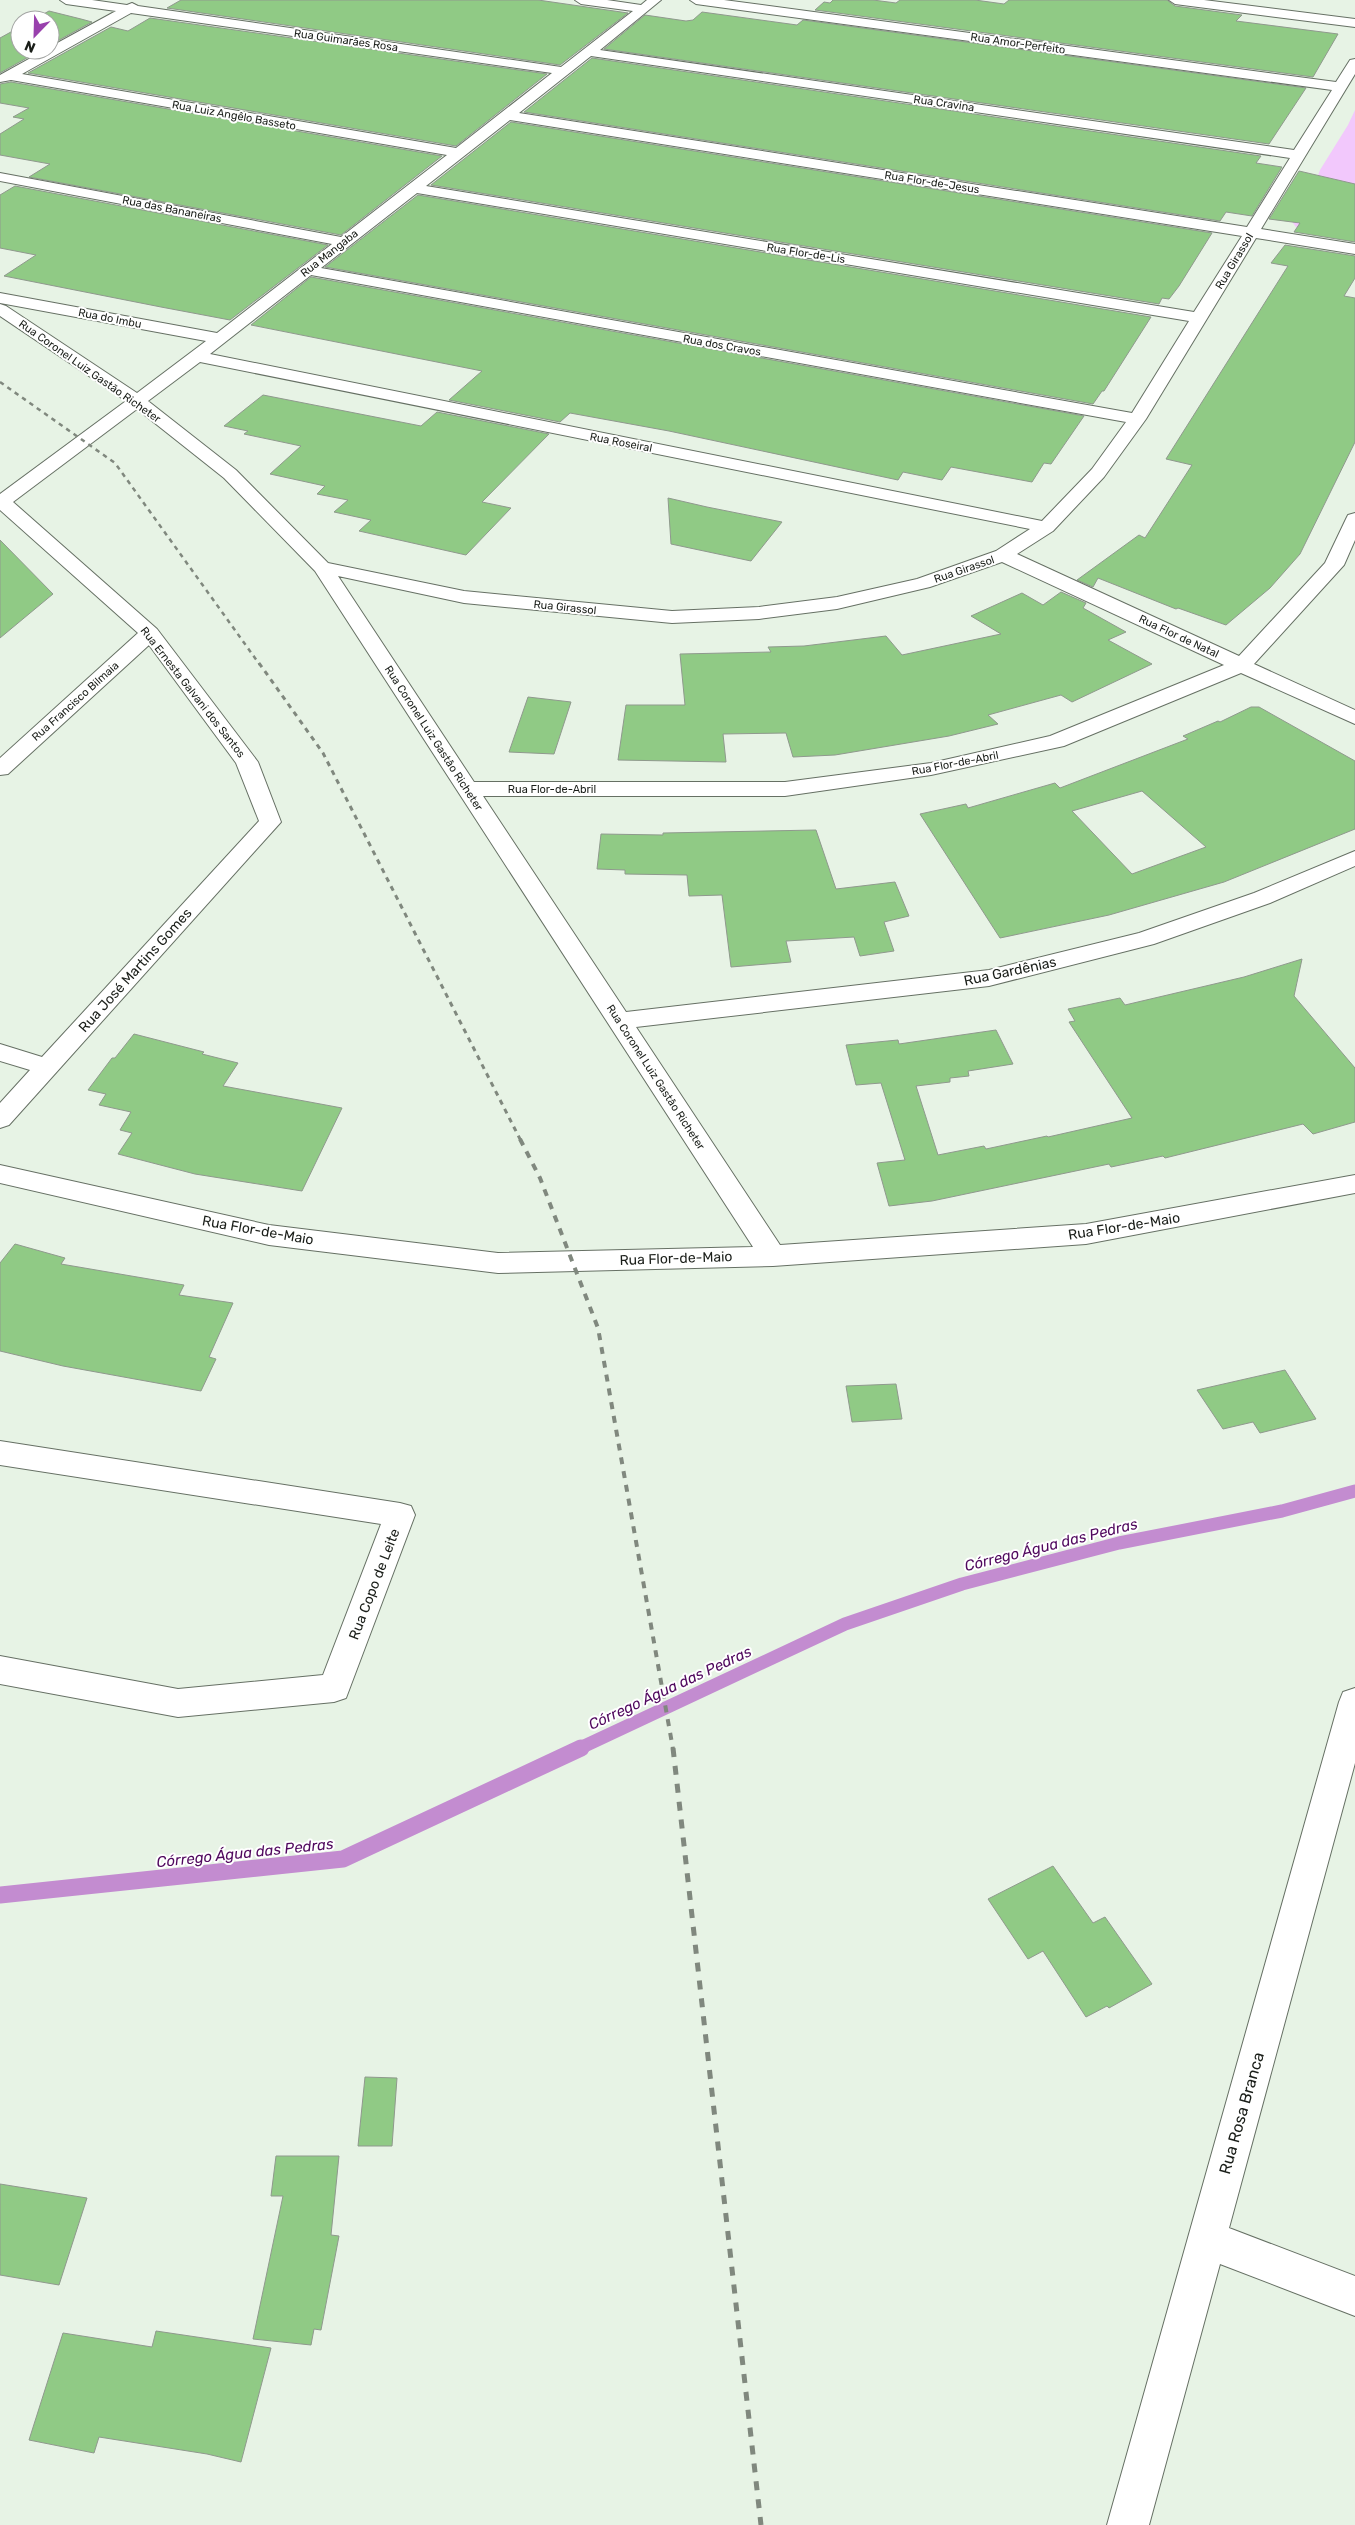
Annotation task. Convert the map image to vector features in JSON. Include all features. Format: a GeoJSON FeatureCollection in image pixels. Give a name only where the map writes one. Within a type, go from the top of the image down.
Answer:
{"type":"FeatureCollection","features":[{"type":"Feature","properties":{"kind":"street","name":"Rua Guimarães Rosa"},"geometry":{"type":"LineString","coordinates":[[66,0],[564,71]]}},
{"type":"Feature","properties":{"kind":"street"},"geometry":{"type":"LineString","coordinates":[[4,79],[144,0]]}},
{"type":"Feature","properties":{"kind":"street"},"geometry":{"type":"LineString","coordinates":[[581,0],[649,4]]}},
{"type":"Feature","properties":{"kind":"street","name":"Rua Amor-Perfeito"},"geometry":{"type":"LineString","coordinates":[[696,0],[1340,87]]}},
{"type":"Feature","properties":{"kind":"street"},"geometry":{"type":"LineString","coordinates":[[1175,0],[1355,23]]}},
{"type":"Feature","properties":{"kind":"street","name":"Rua Mangaba"},"geometry":{"type":"LineString","coordinates":[[1,502],[220,339],[649,4]]}},
{"type":"Feature","properties":{"kind":"street","name":"Rua Cravina"},"geometry":{"type":"LineString","coordinates":[[589,52],[1298,155]]}},
{"type":"Feature","properties":{"kind":"street","name":"Rua Girassol"},"geometry":{"type":"LineString","coordinates":[[322,567],[464,597],[672,617],[759,613],[837,603],[923,583],[1003,555],[1046,527],[1098,473],[1137,419],[1355,63]]}},
{"type":"Feature","properties":{"kind":"street","name":"Rua Luiz Angêlo Basseto"},"geometry":{"type":"LineString","coordinates":[[4,79],[458,153]]}},
{"type":"Feature","properties":{"kind":"street","name":"Rua Flor-de-Jesus"},"geometry":{"type":"LineString","coordinates":[[508,115],[1355,249]]}},
{"type":"Feature","properties":{"kind":"street","name":"Rua das Bananeiras"},"geometry":{"type":"LineString","coordinates":[[0,177],[344,242]]}},
{"type":"Feature","properties":{"kind":"street","name":"Rua Flor-de-Lis"},"geometry":{"type":"LineString","coordinates":[[414,188],[1199,318]]}},
{"type":"Feature","properties":{"kind":"street","name":"Rua dos Cravos"},"geometry":{"type":"LineString","coordinates":[[307,270],[1137,419]]}},
{"type":"Feature","properties":{"kind":"street","name":"Rua do Imbu"},"geometry":{"type":"LineString","coordinates":[[0,298],[220,339]]}},
{"type":"Feature","properties":{"kind":"street","name":"Rua Coronel Luiz Gastão Richeter"},"geometry":{"type":"LineString","coordinates":[[0,309],[137,401],[230,474],[322,567],[773,1256]]}},
{"type":"Feature","properties":{"kind":"street","name":"Rua Roseiral"},"geometry":{"type":"LineString","coordinates":[[195,356],[1046,527]]}},
{"type":"Feature","properties":{"kind":"street","name":"Rua Ernesta Galvani dos Santos"},"geometry":{"type":"LineString","coordinates":[[1,502],[150,633],[247,762],[270,822]]}},
{"type":"Feature","properties":{"kind":"street","name":"Rua Flor-de-Abril"},"geometry":{"type":"LineString","coordinates":[[467,789],[785,789],[931,769],[1056,742],[1242,665],[1334,564],[1355,519]]}},
{"type":"Feature","properties":{"kind":"street","name":"Rua Flor de Natal"},"geometry":{"type":"LineString","coordinates":[[1003,555],[1355,718]]}},
{"type":"Feature","properties":{"kind":"street","name":"Rua Francisco Bilmaia"},"geometry":{"type":"LineString","coordinates":[[0,769],[150,633]]}},
{"type":"Feature","properties":{"kind":"street","name":"Rua José Martins Gomes"},"geometry":{"type":"LineString","coordinates":[[0,1119],[270,822]]}},
{"type":"Feature","properties":{"kind":"street","name":"Rua Gardênias"},"geometry":{"type":"LineString","coordinates":[[620,1022],[989,978],[1146,939],[1262,898],[1355,858]]}},
{"type":"Feature","properties":{"kind":"street"},"geometry":{"type":"LineString","coordinates":[[0,1052],[47,1068]]}},
{"type":"Feature","properties":{"kind":"street","name":"Rua Flor-de-Maio"},"geometry":{"type":"LineString","coordinates":[[0,1174],[269,1235],[498,1263],[773,1256],[1086,1234],[1355,1184]]}},
{"type":"Feature","properties":{"kind":"street","name":"Rua Copo de Leite"},"geometry":{"type":"LineString","coordinates":[[0,1454],[400,1515],[334,1688],[178,1703],[0,1670]]}},
{"type":"Feature","properties":{"kind":"street","name":"Rua Rosa Branca"},"geometry":{"type":"LineString","coordinates":[[1128,2525],[1355,1702]]}},
{"type":"Feature","properties":{"kind":"street"},"geometry":{"type":"LineString","coordinates":[[1206,2239],[1355,2296]]}},
{"type":"Feature","properties":{"kind":"shaded area"},"geometry":{"type":"Polygon","coordinates":[[[1355,110],[1355,236],[1296,227],[1290,219],[1310,196],[1320,170],[1348,125],[1355,110]]]}},
{"type":"Feature","properties":{"kind":"building"},"geometry":{"type":"Polygon","coordinates":[[[181,0],[538,0],[628,13],[560,65],[167,8],[181,0]]]}},
{"type":"Feature","properties":{"kind":"building"},"geometry":{"type":"Polygon","coordinates":[[[833,0],[873,0],[896,3],[900,0],[975,0],[1004,4],[1009,0],[1167,0],[1175,6],[1242,15],[1236,21],[1338,34],[1313,77],[815,10],[824,2],[830,3],[833,0]]]}},
{"type":"Feature","properties":{"kind":"building"},"geometry":{"type":"Polygon","coordinates":[[[702,12],[797,25],[803,20],[1306,88],[1269,144],[604,49],[645,15],[686,21],[693,20],[702,12]]]}},
{"type":"Feature","properties":{"kind":"building"},"geometry":{"type":"Polygon","coordinates":[[[60,14],[92,22],[60,40],[60,14]]]}},
{"type":"Feature","properties":{"kind":"building"},"geometry":{"type":"Polygon","coordinates":[[[150,18],[547,74],[456,146],[28,73],[51,60],[60,60],[60,55],[111,27],[128,31],[150,18]]]}},
{"type":"Feature","properties":{"kind":"building"},"geometry":{"type":"Polygon","coordinates":[[[10,32],[10,60],[23,60],[0,73],[0,38],[10,32]]]}},
{"type":"Feature","properties":{"kind":"building"},"geometry":{"type":"Polygon","coordinates":[[[592,58],[1261,156],[1256,163],[1282,167],[1252,216],[1226,212],[1220,221],[524,112],[592,58]]]}},
{"type":"Feature","properties":{"kind":"building"},"geometry":{"type":"Polygon","coordinates":[[[11,82],[442,156],[341,235],[29,177],[50,164],[0,155],[0,134],[24,119],[13,117],[29,108],[0,103],[0,84],[11,82]]]}},
{"type":"Feature","properties":{"kind":"building"},"geometry":{"type":"Polygon","coordinates":[[[511,122],[1212,233],[1179,286],[1169,299],[1162,298],[1159,304],[431,185],[511,122]]]}},
{"type":"Feature","properties":{"kind":"building"},"geometry":{"type":"Polygon","coordinates":[[[1299,171],[1355,184],[1355,242],[1294,232],[1300,223],[1269,219],[1299,171]]]}},
{"type":"Feature","properties":{"kind":"building"},"geometry":{"type":"Polygon","coordinates":[[[15,186],[328,245],[230,320],[161,307],[4,276],[36,255],[0,248],[0,195],[15,186]]]}},
{"type":"Feature","properties":{"kind":"building"},"geometry":{"type":"Polygon","coordinates":[[[418,195],[1151,317],[1104,391],[1102,391],[1093,404],[325,267],[418,195]]]}},
{"type":"Feature","properties":{"kind":"building"},"geometry":{"type":"Polygon","coordinates":[[[1285,245],[1355,256],[1355,278],[1344,296],[1355,298],[1355,442],[1300,554],[1270,588],[1226,625],[1178,608],[1176,609],[1098,578],[1093,587],[1077,580],[1139,535],[1145,538],[1192,465],[1166,459],[1288,266],[1271,263],[1285,245]]]}},
{"type":"Feature","properties":{"kind":"building"},"geometry":{"type":"Polygon","coordinates":[[[311,277],[1084,416],[1051,464],[1044,463],[1032,482],[951,467],[942,480],[903,472],[898,480],[669,431],[570,413],[560,422],[449,400],[482,371],[251,325],[311,277]]]}},
{"type":"Feature","properties":{"kind":"building"},"geometry":{"type":"Polygon","coordinates":[[[263,395],[421,426],[437,412],[549,434],[482,502],[511,508],[466,555],[359,531],[371,520],[334,512],[348,500],[317,494],[325,486],[270,474],[301,446],[244,434],[248,431],[224,426],[263,395]]]}},
{"type":"Feature","properties":{"kind":"building"},"geometry":{"type":"Polygon","coordinates":[[[668,498],[782,522],[751,561],[671,544],[668,498]]]}},
{"type":"Feature","properties":{"kind":"building"},"geometry":{"type":"Polygon","coordinates":[[[0,540],[53,594],[0,638],[0,540]]]}},
{"type":"Feature","properties":{"kind":"building"},"geometry":{"type":"Polygon","coordinates":[[[1061,592],[1086,603],[1083,608],[1126,632],[1108,640],[1152,664],[1072,702],[1061,695],[988,715],[998,724],[949,736],[835,755],[793,757],[786,733],[723,734],[726,762],[618,760],[626,705],[685,705],[680,654],[771,652],[768,647],[804,646],[886,636],[902,655],[1001,634],[971,616],[1022,593],[1043,605],[1061,592]]]}},
{"type":"Feature","properties":{"kind":"building"},"geometry":{"type":"Polygon","coordinates":[[[528,697],[571,702],[554,754],[509,752],[528,697]]]}},
{"type":"Feature","properties":{"kind":"building"},"geometry":{"type":"Polygon","coordinates":[[[1251,707],[1259,707],[1355,761],[1355,829],[1224,882],[1109,915],[1000,938],[920,814],[966,804],[968,808],[1055,783],[1060,788],[1188,739],[1183,736],[1218,721],[1220,722],[1251,707]],[[1142,791],[1072,811],[1132,874],[1206,847],[1142,791]]]}},
{"type":"Feature","properties":{"kind":"building"},"geometry":{"type":"Polygon","coordinates":[[[816,830],[836,889],[895,882],[909,916],[884,922],[894,951],[860,956],[854,937],[786,941],[791,962],[731,967],[722,895],[689,896],[687,875],[625,874],[625,870],[597,869],[601,834],[663,835],[663,833],[816,830]]]}},
{"type":"Feature","properties":{"kind":"building"},"geometry":{"type":"Polygon","coordinates":[[[1302,959],[1294,996],[1355,1068],[1355,1122],[1313,1134],[1303,1124],[1165,1158],[1163,1156],[1111,1167],[1109,1164],[932,1201],[889,1206],[877,1163],[905,1160],[881,1083],[856,1085],[846,1045],[898,1040],[899,1044],[996,1030],[1013,1064],[968,1071],[969,1076],[950,1078],[950,1082],[916,1086],[938,1155],[984,1146],[986,1149],[1132,1118],[1069,1022],[1075,1021],[1068,1009],[1120,998],[1125,1005],[1244,977],[1302,959]]]}},
{"type":"Feature","properties":{"kind":"building"},"geometry":{"type":"Polygon","coordinates":[[[134,1034],[238,1063],[223,1086],[342,1108],[302,1191],[195,1174],[118,1154],[132,1133],[120,1130],[131,1112],[99,1105],[106,1094],[88,1090],[112,1058],[115,1058],[134,1034]]]}},
{"type":"Feature","properties":{"kind":"building"},"geometry":{"type":"Polygon","coordinates":[[[15,1244],[65,1258],[61,1264],[184,1285],[179,1295],[233,1303],[209,1357],[216,1359],[201,1391],[63,1366],[0,1351],[0,1263],[15,1244]]]}},
{"type":"Feature","properties":{"kind":"building"},"geometry":{"type":"Polygon","coordinates":[[[1285,1370],[1316,1419],[1260,1433],[1253,1422],[1223,1429],[1197,1390],[1285,1370]]]}},
{"type":"Feature","properties":{"kind":"building"},"geometry":{"type":"Polygon","coordinates":[[[896,1384],[902,1419],[852,1422],[846,1386],[896,1384]]]}},
{"type":"Feature","properties":{"kind":"building"},"geometry":{"type":"Polygon","coordinates":[[[1053,1866],[1093,1923],[1105,1917],[1152,1984],[1109,2008],[1107,2006],[1086,2017],[1043,1951],[1028,1959],[988,1899],[1053,1866]]]}},
{"type":"Feature","properties":{"kind":"building"},"geometry":{"type":"Polygon","coordinates":[[[365,2077],[397,2078],[392,2146],[358,2146],[365,2077]]]}},
{"type":"Feature","properties":{"kind":"building"},"geometry":{"type":"Polygon","coordinates":[[[276,2156],[339,2156],[331,2235],[339,2236],[321,2330],[314,2329],[311,2345],[253,2339],[283,2196],[271,2196],[276,2156]]]}},
{"type":"Feature","properties":{"kind":"building"},"geometry":{"type":"Polygon","coordinates":[[[0,2184],[87,2198],[59,2285],[0,2275],[0,2184]]]}},
{"type":"Feature","properties":{"kind":"building"},"geometry":{"type":"Polygon","coordinates":[[[156,2331],[271,2348],[241,2462],[207,2454],[99,2437],[94,2453],[29,2440],[63,2333],[152,2347],[156,2331]]]}},
{"type":"Feature","properties":{"kind":"waterway","name":"Córrego Água das Pedras"},"geometry":{"type":"LineString","coordinates":[[578,1749],[845,1624],[962,1584],[1119,1543],[1282,1511],[1355,1491]]}},
{"type":"Feature","properties":{"kind":"waterway","name":"Córrego Água das Pedras"},"geometry":{"type":"LineString","coordinates":[[0,1895],[343,1859],[581,1748]]}},
{"type":"Feature","properties":{"kind":"railway"},"geometry":{"type":"LineString","coordinates":[[0,382],[115,463],[260,665]]}},
{"type":"Feature","properties":{"kind":"railway"},"geometry":{"type":"LineString","coordinates":[[259,663],[323,753],[521,1141]]}},
{"type":"Feature","properties":{"kind":"railway"},"geometry":{"type":"LineString","coordinates":[[520,1139],[540,1178],[598,1328],[673,1749]]}},
{"type":"Feature","properties":{"kind":"railway"},"geometry":{"type":"LineString","coordinates":[[673,1748],[761,2525]]}}]}
